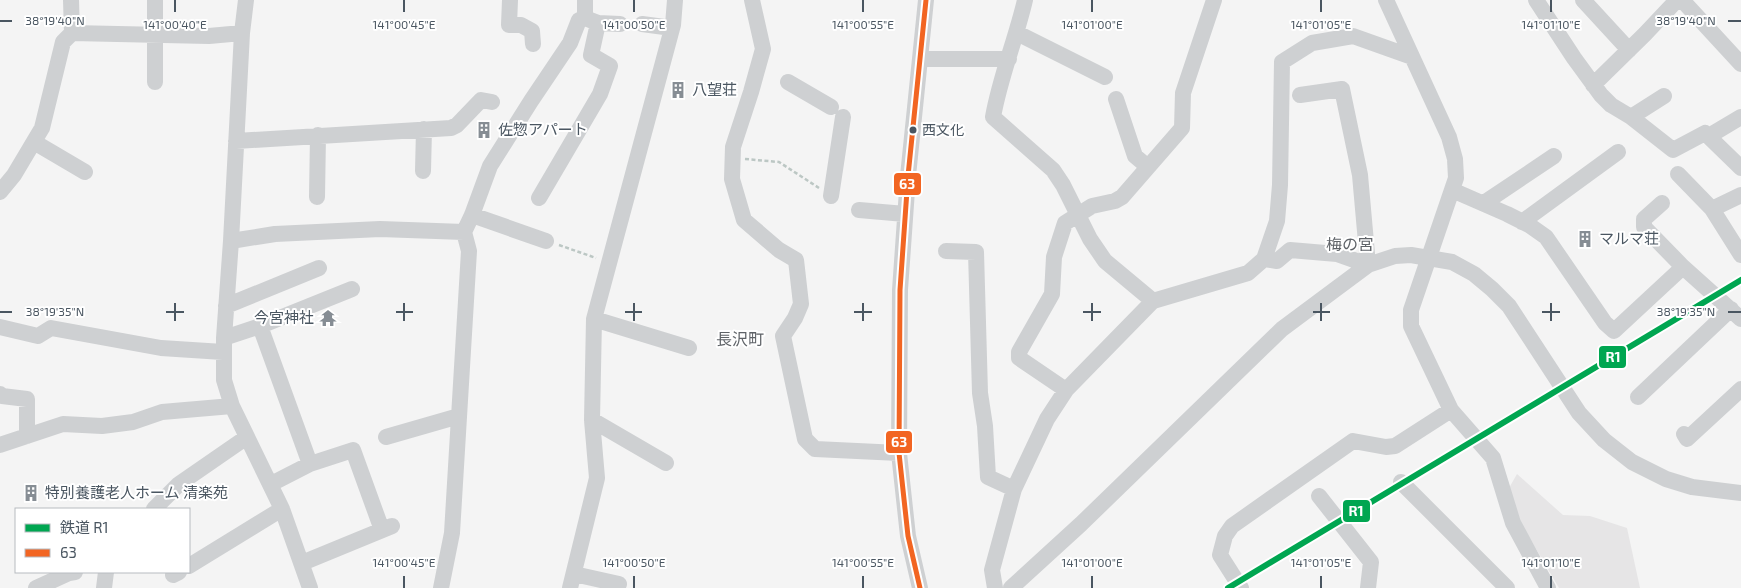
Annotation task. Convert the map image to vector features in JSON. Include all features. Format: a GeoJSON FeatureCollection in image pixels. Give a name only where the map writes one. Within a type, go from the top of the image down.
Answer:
{"type":"FeatureCollection","features":[{"type":"Feature","properties":{"kind":"street"},"geometry":{"type":"LineString","coordinates":[[71,0],[72,33]]}},
{"type":"Feature","properties":{"kind":"street"},"geometry":{"type":"LineString","coordinates":[[155,0],[155,82]]}},
{"type":"Feature","properties":{"kind":"street"},"geometry":{"type":"LineString","coordinates":[[246,0],[242,33],[226,306],[224,380],[232,406],[282,509],[310,588]]}},
{"type":"Feature","properties":{"kind":"street"},"geometry":{"type":"LineString","coordinates":[[510,0],[509,25],[521,25],[532,30],[533,44]]}},
{"type":"Feature","properties":{"kind":"street"},"geometry":{"type":"LineString","coordinates":[[539,198],[600,94],[610,66],[591,55],[592,21],[585,0]]}},
{"type":"Feature","properties":{"kind":"street"},"geometry":{"type":"LineString","coordinates":[[619,584],[572,581],[597,478],[592,420],[594,319],[672,28],[675,0]]}},
{"type":"Feature","properties":{"kind":"street"},"geometry":{"type":"LineString","coordinates":[[752,0],[763,49],[733,147],[732,179],[744,220],[780,250],[796,260],[801,304],[795,318],[783,336],[805,438],[815,449],[899,453]]}},
{"type":"Feature","properties":{"kind":"street"},"geometry":{"type":"LineString","coordinates":[[920,588],[908,536],[899,453],[900,290],[905,214],[926,0]]}},
{"type":"Feature","properties":{"kind":"street"},"geometry":{"type":"LineString","coordinates":[[1025,0],[1018,33],[997,93],[993,117],[1053,170],[1063,185],[1090,239],[1105,261],[1153,301]]}},
{"type":"Feature","properties":{"kind":"street"},"geometry":{"type":"LineString","coordinates":[[1066,390],[1019,358],[1019,352],[1052,294],[1054,257],[1065,223],[1092,206],[1114,201],[1122,197],[1182,128],[1183,92],[1214,0]]}},
{"type":"Feature","properties":{"kind":"street"},"geometry":{"type":"LineString","coordinates":[[1386,0],[1449,137],[1455,159],[1456,178],[1411,310],[1410,326],[1452,410],[1493,458],[1513,523],[1548,588]]}},
{"type":"Feature","properties":{"kind":"street"},"geometry":{"type":"LineString","coordinates":[[1536,0],[1593,85],[1611,104],[1673,150],[1705,133],[1741,168]]}},
{"type":"Feature","properties":{"kind":"street"},"geometry":{"type":"LineString","coordinates":[[1583,0],[1629,50]]}},
{"type":"Feature","properties":{"kind":"street"},"geometry":{"type":"LineString","coordinates":[[1593,85],[1677,0]]}},
{"type":"Feature","properties":{"kind":"street"},"geometry":{"type":"LineString","coordinates":[[1682,0],[1741,64]]}},
{"type":"Feature","properties":{"kind":"street"},"geometry":{"type":"LineString","coordinates":[[441,588],[452,534],[469,251],[464,232],[490,166],[530,101],[570,43],[578,20],[620,24]]}},
{"type":"Feature","properties":{"kind":"street"},"geometry":{"type":"LineString","coordinates":[[642,24],[672,28]]}},
{"type":"Feature","properties":{"kind":"street"},"geometry":{"type":"LineString","coordinates":[[0,192],[14,175],[42,128],[63,42],[72,33],[209,36],[242,33]]}},
{"type":"Feature","properties":{"kind":"street"},"geometry":{"type":"LineString","coordinates":[[1018,33],[1105,77]]}},
{"type":"Feature","properties":{"kind":"street"},"geometry":{"type":"LineString","coordinates":[[995,588],[992,570],[1014,489],[1047,419],[1066,390],[1153,301],[1248,273],[1264,259],[1277,221],[1280,185],[1282,62],[1312,43],[1353,36],[1412,57]]}},
{"type":"Feature","properties":{"kind":"street"},"geometry":{"type":"LineString","coordinates":[[920,59],[1009,59]]}},
{"type":"Feature","properties":{"kind":"street"},"geometry":{"type":"LineString","coordinates":[[788,82],[837,112],[831,196]]}},
{"type":"Feature","properties":{"kind":"street"},"geometry":{"type":"LineString","coordinates":[[1300,95],[1342,89],[1360,175],[1368,265]]}},
{"type":"Feature","properties":{"kind":"street"},"geometry":{"type":"LineString","coordinates":[[1631,117],[1664,96]]}},
{"type":"Feature","properties":{"kind":"street"},"geometry":{"type":"LineString","coordinates":[[1116,99],[1134,156],[1148,167]]}},
{"type":"Feature","properties":{"kind":"street"},"geometry":{"type":"LineString","coordinates":[[236,140],[452,128],[481,100],[492,102]]}},
{"type":"Feature","properties":{"kind":"street"},"geometry":{"type":"LineString","coordinates":[[1709,136],[1741,117]]}},
{"type":"Feature","properties":{"kind":"street"},"geometry":{"type":"LineString","coordinates":[[423,171],[424,130]]}},
{"type":"Feature","properties":{"kind":"street"},"geometry":{"type":"LineString","coordinates":[[317,197],[318,135]]}},
{"type":"Feature","properties":{"kind":"street"},"geometry":{"type":"LineString","coordinates":[[34,142],[85,172]]}},
{"type":"Feature","properties":{"kind":"street"},"geometry":{"type":"LineString","coordinates":[[1522,222],[1618,152]]}},
{"type":"Feature","properties":{"kind":"street"},"geometry":{"type":"LineString","coordinates":[[1484,203],[1554,156]]}},
{"type":"Feature","properties":{"kind":"street"},"geometry":{"type":"LineString","coordinates":[[1678,174],[1712,209],[1741,255]]}},
{"type":"Feature","properties":{"kind":"street"},"geometry":{"type":"LineString","coordinates":[[1452,190],[1484,203],[1522,222],[1546,237],[1605,323],[1614,331],[1683,267]]}},
{"type":"Feature","properties":{"kind":"street"},"geometry":{"type":"LineString","coordinates":[[1712,209],[1741,196]]}},
{"type":"Feature","properties":{"kind":"street"},"geometry":{"type":"LineString","coordinates":[[1638,397],[1736,314],[1683,267],[1644,227],[1644,219],[1662,203]]}},
{"type":"Feature","properties":{"kind":"street"},"geometry":{"type":"LineString","coordinates":[[859,210],[905,214]]}},
{"type":"Feature","properties":{"kind":"street"},"geometry":{"type":"LineString","coordinates":[[472,215],[546,241]]}},
{"type":"Feature","properties":{"kind":"street"},"geometry":{"type":"LineString","coordinates":[[231,241],[275,234],[380,229],[464,232]]}},
{"type":"Feature","properties":{"kind":"street"},"geometry":{"type":"LineString","coordinates":[[1264,259],[1277,261],[1290,250],[1337,254],[1368,265]]}},
{"type":"Feature","properties":{"kind":"street"},"geometry":{"type":"LineString","coordinates":[[946,251],[976,252],[980,393],[985,426],[988,477],[1014,489]]}},
{"type":"Feature","properties":{"kind":"street"},"geometry":{"type":"LineString","coordinates":[[1011,588],[1081,524],[1282,328],[1368,265],[1395,256],[1410,255],[1452,262],[1474,274],[1509,306],[1579,412],[1604,440],[1632,462],[1666,479],[1692,487],[1741,493]]}},
{"type":"Feature","properties":{"kind":"street"},"geometry":{"type":"LineString","coordinates":[[226,306],[319,268]]}},
{"type":"Feature","properties":{"kind":"street"},"geometry":{"type":"LineString","coordinates":[[0,327],[38,336],[51,328],[161,348],[224,345],[260,326],[352,289]]}},
{"type":"Feature","properties":{"kind":"street"},"geometry":{"type":"LineString","coordinates":[[594,319],[689,348]]}},
{"type":"Feature","properties":{"kind":"street"},"geometry":{"type":"LineString","coordinates":[[260,326],[310,464]]}},
{"type":"Feature","properties":{"kind":"street"},"geometry":{"type":"LineString","coordinates":[[1684,434],[1687,439],[1741,390]]}},
{"type":"Feature","properties":{"kind":"street"},"geometry":{"type":"LineString","coordinates":[[0,394],[2,396],[27,399],[27,436]]}},
{"type":"Feature","properties":{"kind":"street"},"geometry":{"type":"LineString","coordinates":[[0,445],[63,424],[102,426],[133,422],[162,412],[232,406]]}},
{"type":"Feature","properties":{"kind":"street"},"geometry":{"type":"LineString","coordinates":[[1241,588],[1220,555],[1224,536],[1232,526],[1353,441],[1386,447],[1395,446],[1452,410]]}},
{"type":"Feature","properties":{"kind":"street"},"geometry":{"type":"LineString","coordinates":[[386,437],[459,416]]}},
{"type":"Feature","properties":{"kind":"street"},"geometry":{"type":"LineString","coordinates":[[592,420],[666,463]]}},
{"type":"Feature","properties":{"kind":"street"},"geometry":{"type":"LineString","coordinates":[[155,508],[179,484],[247,437]]}},
{"type":"Feature","properties":{"kind":"street"},"geometry":{"type":"LineString","coordinates":[[271,484],[310,464],[352,450],[387,528],[302,563]]}},
{"type":"Feature","properties":{"kind":"street"},"geometry":{"type":"LineString","coordinates":[[1401,482],[1507,588]]}},
{"type":"Feature","properties":{"kind":"street"},"geometry":{"type":"LineString","coordinates":[[1319,496],[1371,562],[1371,586]]}},
{"type":"Feature","properties":{"kind":"street"},"geometry":{"type":"LineString","coordinates":[[190,565],[282,509]]}},
{"type":"Feature","properties":{"kind":"street"},"geometry":{"type":"LineString","coordinates":[[36,588],[69,573]]}},
{"type":"Feature","properties":{"kind":"street"},"geometry":{"type":"LineString","coordinates":[[104,588],[106,573]]}},
{"type":"Feature","properties":{"kind":"path"},"geometry":{"type":"LineString","coordinates":[[732,158],[780,162],[831,196]]}},
{"type":"Feature","properties":{"kind":"path"},"geometry":{"type":"LineString","coordinates":[[546,241],[610,262]]}},
{"type":"Feature","properties":{"kind":"shaded area"},"geometry":{"type":"Polygon","coordinates":[[[1517,474],[1563,515],[1590,516],[1627,528],[1640,588],[1559,588],[1521,523],[1509,488],[1517,474]]]}},
{"type":"Feature","properties":{"kind":"rail line","name":"R1"},"geometry":{"type":"LineString","coordinates":[[1228,588],[1741,280]]}},
{"type":"Feature","properties":{"kind":"transit line","name":"63"},"geometry":{"type":"LineString","coordinates":[[920,588],[908,536],[899,453],[900,290],[908,176],[926,0]]}},
{"type":"Feature","properties":{"kind":"place","name":"八望荘"},"geometry":{"type":"Point","coordinates":[678,90]}},
{"type":"Feature","properties":{"kind":"place","name":"佐惣アパート"},"geometry":{"type":"Point","coordinates":[484,130]}},
{"type":"Feature","properties":{"kind":"place","name":"西文化"},"geometry":{"type":"Point","coordinates":[913,130]}},
{"type":"Feature","properties":{"kind":"place","name":"マルマ荘"},"geometry":{"type":"Point","coordinates":[1585,239]}},
{"type":"Feature","properties":{"kind":"place","name":"今宮神社"},"geometry":{"type":"Point","coordinates":[328,318]}},
{"type":"Feature","properties":{"kind":"place","name":"特別養護老人ホーム 清楽苑"},"geometry":{"type":"Point","coordinates":[31,493]}},
{"type":"Feature","properties":{"kind":"district","name":"梅の宮"},"geometry":{"type":"Point","coordinates":[1350,244]}},
{"type":"Feature","properties":{"kind":"district","name":"長沢町"},"geometry":{"type":"Point","coordinates":[740,339]}}]}
